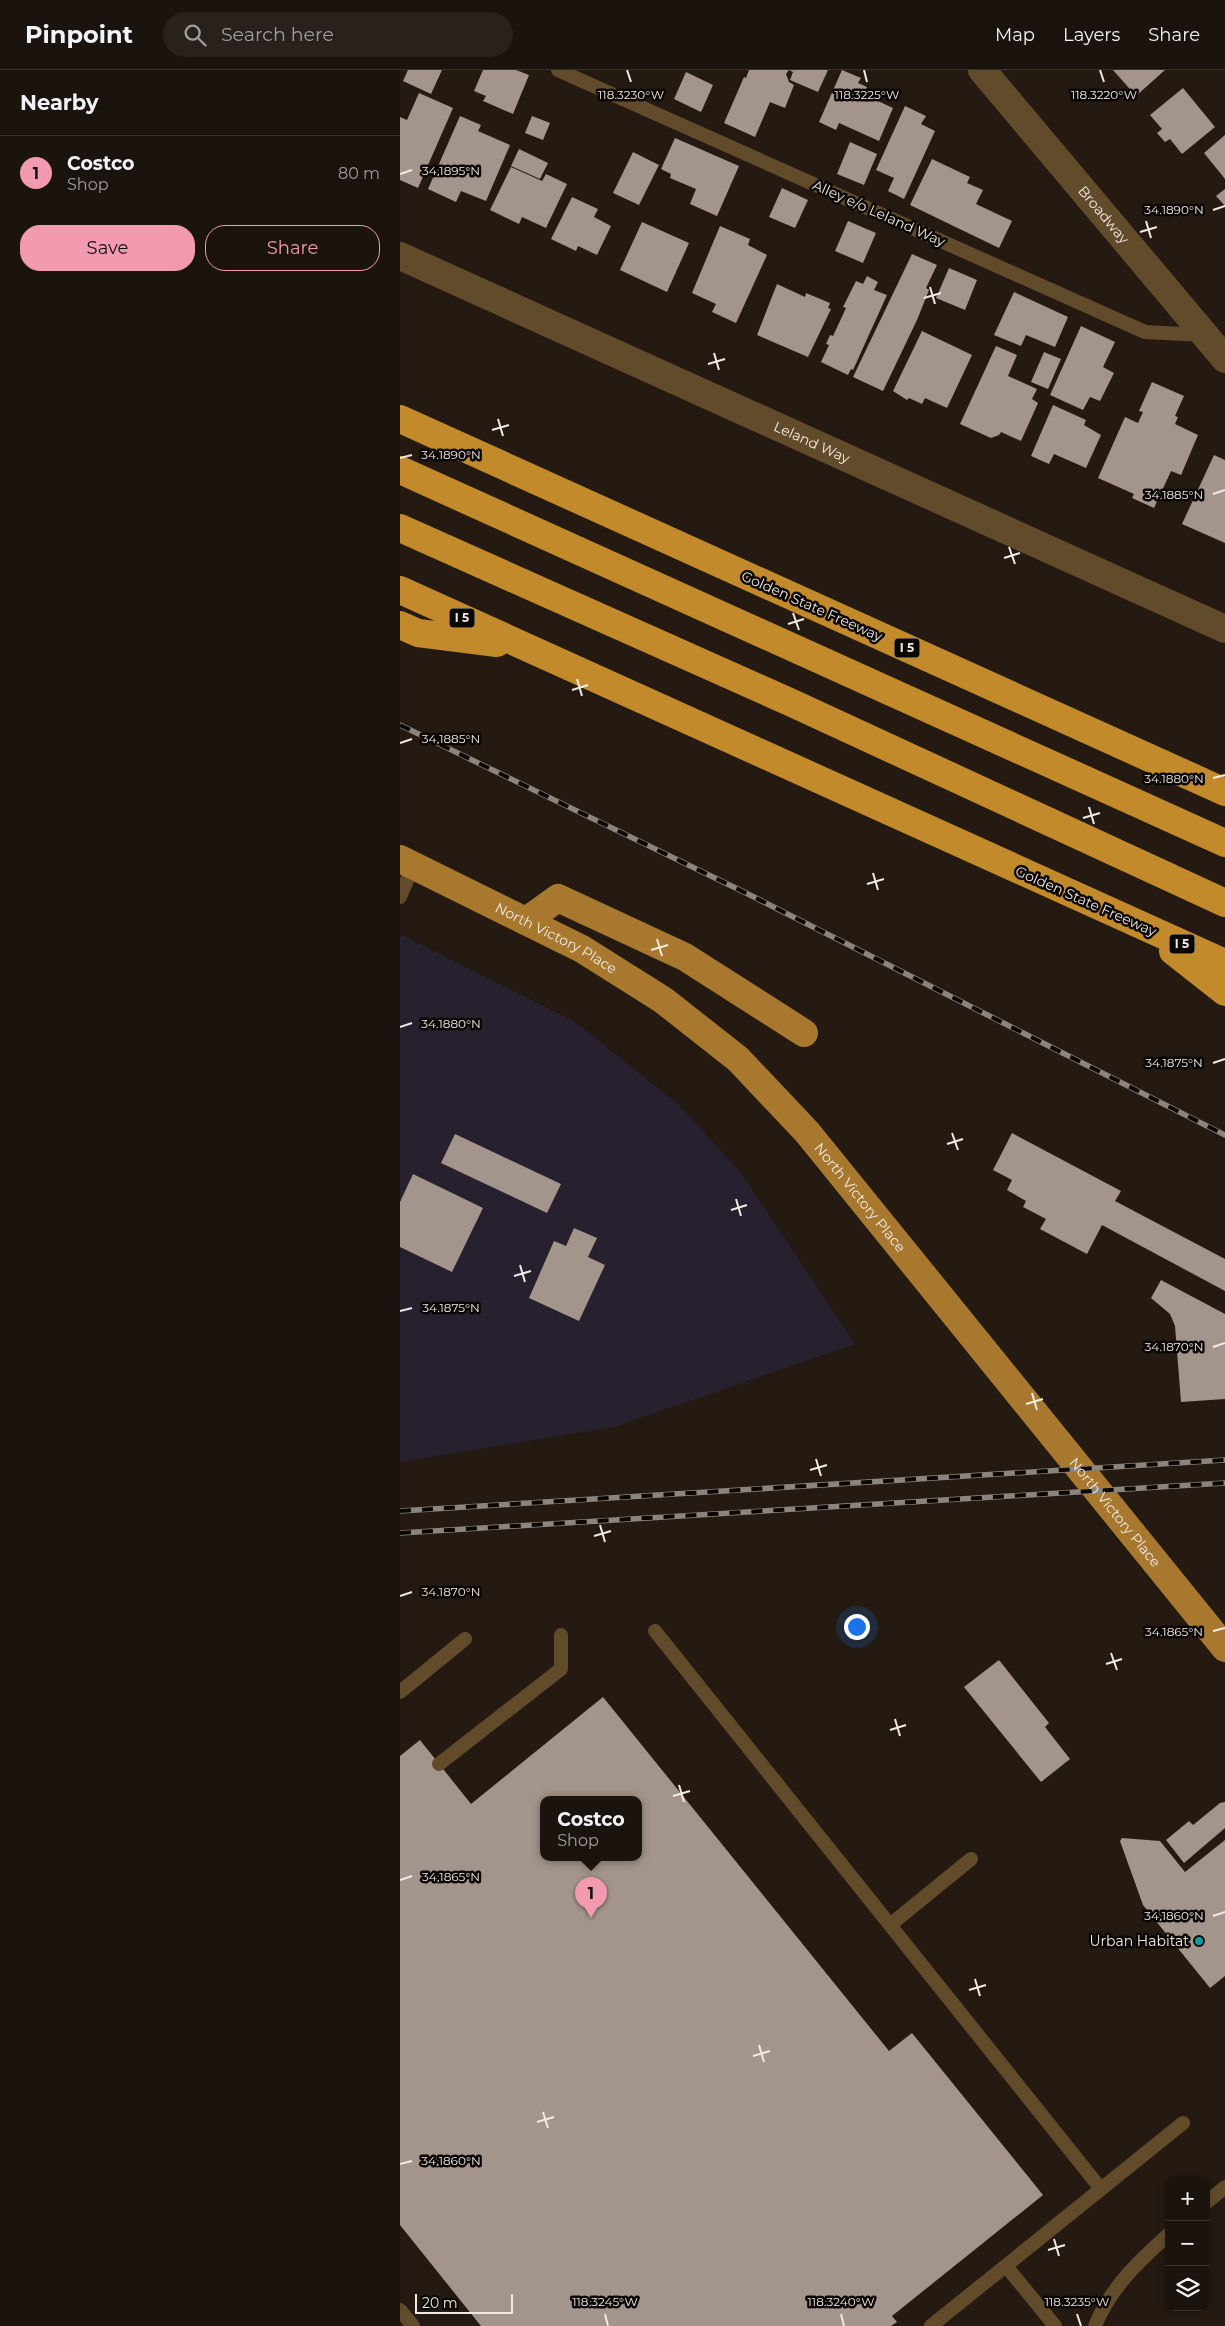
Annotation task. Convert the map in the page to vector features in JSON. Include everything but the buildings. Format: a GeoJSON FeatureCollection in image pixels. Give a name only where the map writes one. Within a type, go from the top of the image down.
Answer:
{"type":"FeatureCollection","features":[{"type":"Feature","properties":{"kind":"highway","name":"Golden State Freeway"},"geometry":{"type":"LineString","coordinates":[[400,419],[1225,792]]}},
{"type":"Feature","properties":{"kind":"highway"},"geometry":{"type":"LineString","coordinates":[[400,470],[1225,843]]}},
{"type":"Feature","properties":{"kind":"highway"},"geometry":{"type":"LineString","coordinates":[[400,528],[792,703],[1225,904]]}},
{"type":"Feature","properties":{"kind":"highway","name":"Golden State Freeway"},"geometry":{"type":"LineString","coordinates":[[400,590],[1225,963]]}},
{"type":"Feature","properties":{"kind":"highway"},"geometry":{"type":"LineString","coordinates":[[400,626],[418,633],[524,646]]}},
{"type":"Feature","properties":{"kind":"highway"},"geometry":{"type":"LineString","coordinates":[[1140,925],[1225,992]]}},
{"type":"Feature","properties":{"kind":"main road","name":"North Victory Place"},"geometry":{"type":"LineString","coordinates":[[407,862],[582,949],[663,1000],[738,1059],[807,1132],[1225,1648]]}},
{"type":"Feature","properties":{"kind":"main road"},"geometry":{"type":"LineString","coordinates":[[526,921],[558,898],[685,957],[804,1033]]}},
{"type":"Feature","properties":{"kind":"street","name":"Broadway"},"geometry":{"type":"LineString","coordinates":[[982,70],[1225,360]]}},
{"type":"Feature","properties":{"kind":"street","name":"Leland Way"},"geometry":{"type":"LineString","coordinates":[[400,256],[1225,628]]}},
{"type":"Feature","properties":{"kind":"lane","name":"Alley e/o Leland Way"},"geometry":{"type":"LineString","coordinates":[[558,70],[1145,332],[1205,335]]}},
{"type":"Feature","properties":{"kind":"lane"},"geometry":{"type":"LineString","coordinates":[[400,897],[407,862]]}},
{"type":"Feature","properties":{"kind":"lane"},"geometry":{"type":"LineString","coordinates":[[655,1632],[1101,2189]]}},
{"type":"Feature","properties":{"kind":"lane"},"geometry":{"type":"LineString","coordinates":[[439,1764],[561,1669],[561,1635]]}},
{"type":"Feature","properties":{"kind":"lane"},"geometry":{"type":"LineString","coordinates":[[400,1692],[465,1639]]}},
{"type":"Feature","properties":{"kind":"lane"},"geometry":{"type":"LineString","coordinates":[[890,1925],[971,1859]]}},
{"type":"Feature","properties":{"kind":"lane"},"geometry":{"type":"LineString","coordinates":[[931,2326],[1183,2123]]}},
{"type":"Feature","properties":{"kind":"lane"},"geometry":{"type":"LineString","coordinates":[[1210,2199],[1225,2187]]}},
{"type":"Feature","properties":{"kind":"lane"},"geometry":{"type":"LineString","coordinates":[[1095,2326],[1120,2282],[1135,2264],[1165,2238]]}},
{"type":"Feature","properties":{"kind":"lane"},"geometry":{"type":"LineString","coordinates":[[1006,2266],[1055,2326]]}},
{"type":"Feature","properties":{"kind":"lane"},"geometry":{"type":"LineString","coordinates":[[400,2310],[413,2326]]}},
{"type":"Feature","properties":{"kind":"shaded area"},"geometry":{"type":"Polygon","coordinates":[[[400,934],[575,1022],[679,1105],[742,1174],[855,1344],[614,1427],[400,1462],[400,934]]]}},
{"type":"Feature","properties":{"kind":"railway"},"geometry":{"type":"LineString","coordinates":[[400,725],[748,894],[1225,1135]]}},
{"type":"Feature","properties":{"kind":"railway"},"geometry":{"type":"LineString","coordinates":[[400,1511],[1225,1460]]}},
{"type":"Feature","properties":{"kind":"railway"},"geometry":{"type":"LineString","coordinates":[[400,1533],[1225,1483]]}},
{"type":"Feature","properties":{"kind":"place","name":"Costco"},"geometry":{"type":"Point","coordinates":[591,1918]}},
{"type":"Feature","properties":{"kind":"place","name":"Urban Habitat"},"geometry":{"type":"Point","coordinates":[1199,1941]}}]}
